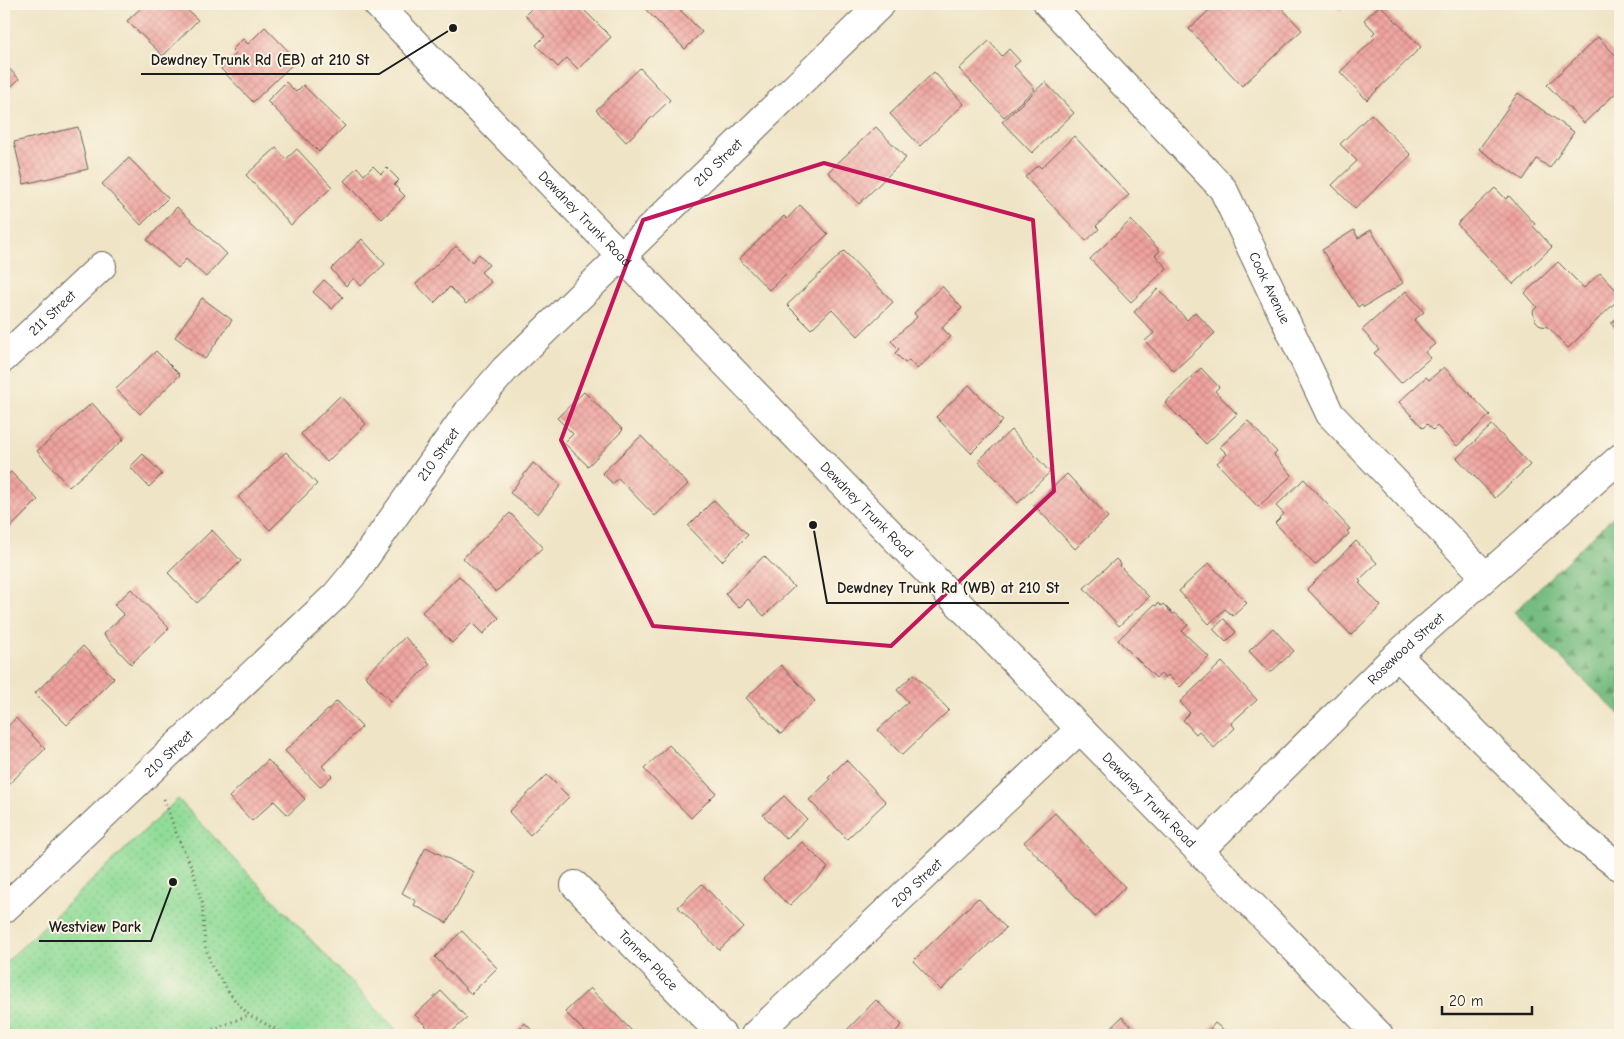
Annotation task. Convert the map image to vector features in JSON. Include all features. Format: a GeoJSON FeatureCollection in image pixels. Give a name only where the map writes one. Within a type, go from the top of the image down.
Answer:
{"type":"FeatureCollection","features":[{"type":"Feature","properties":{"kind":"street","name":"Dewdney Trunk Road"},"geometry":{"type":"LineString","coordinates":[[377,4],[1379,1035]]}},
{"type":"Feature","properties":{"kind":"street","name":"210 Street"},"geometry":{"type":"LineString","coordinates":[[4,909],[335,596],[355,572],[468,412],[505,369],[881,4]]}},
{"type":"Feature","properties":{"kind":"street","name":"Cook Avenue"},"geometry":{"type":"LineString","coordinates":[[1048,4],[1223,190],[1330,414],[1485,576]]}},
{"type":"Feature","properties":{"kind":"street","name":"211 Street"},"geometry":{"type":"LineString","coordinates":[[4,358],[102,266]]}},
{"type":"Feature","properties":{"kind":"street","name":"Rosewood Street"},"geometry":{"type":"LineString","coordinates":[[1200,850],[1397,655],[1620,458]]}},
{"type":"Feature","properties":{"kind":"street"},"geometry":{"type":"LineString","coordinates":[[1397,655],[1576,834],[1620,867]]}},
{"type":"Feature","properties":{"kind":"street","name":"209 Street"},"geometry":{"type":"LineString","coordinates":[[755,1035],[1080,729]]}},
{"type":"Feature","properties":{"kind":"street","name":"Tanner Place"},"geometry":{"type":"LineString","coordinates":[[575,885],[722,1035]]}},
{"type":"Feature","properties":{"kind":"path"},"geometry":{"type":"LineString","coordinates":[[143,777],[164,799],[178,838],[193,870],[202,904],[204,946],[212,967],[234,999],[248,1015],[286,1035]]}},
{"type":"Feature","properties":{"kind":"path"},"geometry":{"type":"LineString","coordinates":[[199,1035],[248,1015]]}},
{"type":"Feature","properties":{"kind":"highlighted area"},"geometry":{"type":"Polygon","coordinates":[[[824,163],[1033,220],[1054,491],[891,646],[653,626],[561,440],[643,220],[824,163]]]}},
{"type":"Feature","properties":{"kind":"green space"},"geometry":{"type":"Polygon","coordinates":[[[1620,510],[1620,715],[1514,612],[1620,510]]]}},
{"type":"Feature","properties":{"kind":"green space"},"geometry":{"type":"Polygon","coordinates":[[[178,799],[401,1035],[4,1035],[4,964],[178,799]]]}},
{"type":"Feature","properties":{"kind":"building"},"geometry":{"type":"Polygon","coordinates":[[[145,4],[181,4],[198,20],[163,56],[127,21],[145,4]]]}},
{"type":"Feature","properties":{"kind":"building"},"geometry":{"type":"Polygon","coordinates":[[[536,4],[578,4],[611,37],[578,69],[567,58],[558,67],[536,45],[545,36],[525,15],[536,4]]]}},
{"type":"Feature","properties":{"kind":"building"},"geometry":{"type":"Polygon","coordinates":[[[640,4],[687,4],[680,10],[702,32],[685,49],[640,4]]]}},
{"type":"Feature","properties":{"kind":"building"},"geometry":{"type":"Polygon","coordinates":[[[1216,4],[1278,4],[1302,30],[1242,86],[1189,29],[1216,4]]]}},
{"type":"Feature","properties":{"kind":"building"},"geometry":{"type":"Polygon","coordinates":[[[1334,4],[1346,4],[1340,10],[1334,4]]]}},
{"type":"Feature","properties":{"kind":"building"},"geometry":{"type":"Polygon","coordinates":[[[1380,5],[1421,47],[1367,100],[1340,72],[1375,38],[1372,35],[1375,32],[1364,20],[1380,5]]]}},
{"type":"Feature","properties":{"kind":"building"},"geometry":{"type":"Polygon","coordinates":[[[265,27],[297,60],[253,102],[221,69],[236,54],[232,50],[243,39],[248,44],[265,27]]]}},
{"type":"Feature","properties":{"kind":"building"},"geometry":{"type":"Polygon","coordinates":[[[1598,37],[1620,60],[1620,89],[1584,123],[1547,85],[1598,37]]]}},
{"type":"Feature","properties":{"kind":"building"},"geometry":{"type":"Polygon","coordinates":[[[989,41],[1002,56],[1009,49],[1020,61],[1014,66],[1035,89],[1004,117],[959,69],[989,41]]]}},
{"type":"Feature","properties":{"kind":"building"},"geometry":{"type":"Polygon","coordinates":[[[4,63],[19,79],[4,94],[4,63]]]}},
{"type":"Feature","properties":{"kind":"building"},"geometry":{"type":"Polygon","coordinates":[[[640,68],[670,100],[626,142],[596,110],[640,68]]]}},
{"type":"Feature","properties":{"kind":"building"},"geometry":{"type":"Polygon","coordinates":[[[934,72],[964,104],[920,146],[890,114],[934,72]]]}},
{"type":"Feature","properties":{"kind":"building"},"geometry":{"type":"Polygon","coordinates":[[[286,82],[296,92],[303,85],[345,126],[319,152],[267,101],[286,82]]]}},
{"type":"Feature","properties":{"kind":"building"},"geometry":{"type":"Polygon","coordinates":[[[1045,82],[1074,113],[1032,153],[1002,122],[1045,82]]]}},
{"type":"Feature","properties":{"kind":"building"},"geometry":{"type":"Polygon","coordinates":[[[1518,93],[1574,132],[1550,168],[1537,159],[1523,180],[1479,149],[1518,93]]]}},
{"type":"Feature","properties":{"kind":"building"},"geometry":{"type":"Polygon","coordinates":[[[1371,114],[1411,155],[1355,209],[1332,185],[1357,161],[1340,144],[1371,114]]]}},
{"type":"Feature","properties":{"kind":"building"},"geometry":{"type":"Polygon","coordinates":[[[78,127],[88,169],[24,184],[14,142],[78,127]]]}},
{"type":"Feature","properties":{"kind":"building"},"geometry":{"type":"Polygon","coordinates":[[[876,127],[906,158],[859,204],[828,172],[876,127]]]}},
{"type":"Feature","properties":{"kind":"building"},"geometry":{"type":"Polygon","coordinates":[[[1074,136],[1129,195],[1096,226],[1099,229],[1086,241],[1025,177],[1038,165],[1041,168],[1074,136]]]}},
{"type":"Feature","properties":{"kind":"building"},"geometry":{"type":"Polygon","coordinates":[[[276,148],[286,159],[297,149],[332,187],[291,225],[246,175],[276,148]]]}},
{"type":"Feature","properties":{"kind":"building"},"geometry":{"type":"Polygon","coordinates":[[[129,158],[168,198],[141,225],[102,184],[129,158]]]}},
{"type":"Feature","properties":{"kind":"building"},"geometry":{"type":"Polygon","coordinates":[[[373,166],[381,174],[387,168],[399,180],[394,185],[405,196],[382,219],[344,181],[357,167],[364,175],[373,166]]]}},
{"type":"Feature","properties":{"kind":"building"},"geometry":{"type":"Polygon","coordinates":[[[1495,188],[1506,199],[1509,196],[1535,224],[1533,226],[1552,247],[1513,284],[1457,224],[1495,188]]]}},
{"type":"Feature","properties":{"kind":"building"},"geometry":{"type":"Polygon","coordinates":[[[800,205],[828,234],[769,290],[739,259],[784,216],[787,219],[800,205]]]}},
{"type":"Feature","properties":{"kind":"building"},"geometry":{"type":"Polygon","coordinates":[[[177,207],[227,254],[206,277],[186,259],[178,268],[147,240],[177,207]]]}},
{"type":"Feature","properties":{"kind":"building"},"geometry":{"type":"Polygon","coordinates":[[[1131,220],[1160,251],[1155,255],[1167,268],[1131,302],[1090,259],[1131,220]]]}},
{"type":"Feature","properties":{"kind":"building"},"geometry":{"type":"Polygon","coordinates":[[[1354,230],[1358,238],[1371,230],[1403,283],[1364,307],[1362,304],[1358,307],[1322,250],[1354,230]]]}},
{"type":"Feature","properties":{"kind":"building"},"geometry":{"type":"Polygon","coordinates":[[[362,239],[385,264],[361,286],[354,278],[346,286],[331,269],[362,239]]]}},
{"type":"Feature","properties":{"kind":"building"},"geometry":{"type":"Polygon","coordinates":[[[456,246],[472,262],[479,254],[489,265],[481,272],[491,282],[466,304],[450,287],[434,303],[416,284],[456,246]]]}},
{"type":"Feature","properties":{"kind":"building"},"geometry":{"type":"Polygon","coordinates":[[[844,251],[893,302],[858,336],[832,309],[811,329],[787,305],[844,251]]]}},
{"type":"Feature","properties":{"kind":"building"},"geometry":{"type":"Polygon","coordinates":[[[1558,262],[1584,288],[1600,273],[1620,294],[1620,298],[1568,348],[1548,327],[1541,326],[1535,320],[1533,311],[1537,307],[1525,293],[1558,262]]]}},
{"type":"Feature","properties":{"kind":"building"},"geometry":{"type":"Polygon","coordinates":[[[324,280],[343,297],[332,309],[313,292],[324,280]]]}},
{"type":"Feature","properties":{"kind":"building"},"geometry":{"type":"Polygon","coordinates":[[[942,286],[962,308],[942,328],[951,337],[917,369],[909,360],[905,363],[895,353],[899,349],[891,341],[917,317],[914,313],[942,286]]]}},
{"type":"Feature","properties":{"kind":"building"},"geometry":{"type":"Polygon","coordinates":[[[1158,289],[1187,320],[1195,312],[1215,333],[1174,371],[1145,341],[1154,333],[1134,312],[1158,289]]]}},
{"type":"Feature","properties":{"kind":"building"},"geometry":{"type":"Polygon","coordinates":[[[1406,291],[1424,312],[1414,320],[1435,344],[1425,352],[1430,358],[1401,383],[1374,353],[1379,349],[1362,330],[1406,291]]]}},
{"type":"Feature","properties":{"kind":"building"},"geometry":{"type":"Polygon","coordinates":[[[202,298],[232,320],[205,359],[175,337],[202,298]]]}},
{"type":"Feature","properties":{"kind":"building"},"geometry":{"type":"Polygon","coordinates":[[[1620,315],[1620,334],[1611,323],[1620,315]]]}},
{"type":"Feature","properties":{"kind":"building"},"geometry":{"type":"Polygon","coordinates":[[[156,351],[180,375],[140,414],[116,389],[156,351]]]}},
{"type":"Feature","properties":{"kind":"building"},"geometry":{"type":"Polygon","coordinates":[[[1444,367],[1490,415],[1457,446],[1437,426],[1433,430],[1427,424],[1423,428],[1399,402],[1426,377],[1429,380],[1444,367]]]}},
{"type":"Feature","properties":{"kind":"building"},"geometry":{"type":"Polygon","coordinates":[[[1201,368],[1219,387],[1215,391],[1237,414],[1206,444],[1165,403],[1201,368]]]}},
{"type":"Feature","properties":{"kind":"building"},"geometry":{"type":"Polygon","coordinates":[[[969,385],[1003,421],[971,453],[936,417],[969,385]]]}},
{"type":"Feature","properties":{"kind":"building"},"geometry":{"type":"Polygon","coordinates":[[[584,392],[623,430],[588,466],[564,443],[573,434],[557,418],[584,392]]]}},
{"type":"Feature","properties":{"kind":"building"},"geometry":{"type":"Polygon","coordinates":[[[340,396],[366,424],[327,462],[301,434],[340,396]]]}},
{"type":"Feature","properties":{"kind":"building"},"geometry":{"type":"Polygon","coordinates":[[[92,403],[124,439],[69,487],[37,451],[92,403]]]}},
{"type":"Feature","properties":{"kind":"building"},"geometry":{"type":"Polygon","coordinates":[[[1248,421],[1277,452],[1274,455],[1292,475],[1258,507],[1217,463],[1227,454],[1220,447],[1248,421]]]}},
{"type":"Feature","properties":{"kind":"building"},"geometry":{"type":"Polygon","coordinates":[[[1492,425],[1530,465],[1495,498],[1457,458],[1492,425]]]}},
{"type":"Feature","properties":{"kind":"building"},"geometry":{"type":"Polygon","coordinates":[[[1011,430],[1050,472],[1018,503],[978,461],[1011,430]]]}},
{"type":"Feature","properties":{"kind":"building"},"geometry":{"type":"Polygon","coordinates":[[[641,436],[688,484],[655,516],[618,478],[613,484],[602,473],[641,436]]]}},
{"type":"Feature","properties":{"kind":"building"},"geometry":{"type":"Polygon","coordinates":[[[286,452],[317,484],[270,530],[238,497],[286,452]]]}},
{"type":"Feature","properties":{"kind":"building"},"geometry":{"type":"Polygon","coordinates":[[[143,454],[162,474],[149,487],[130,467],[143,454]]]}},
{"type":"Feature","properties":{"kind":"building"},"geometry":{"type":"Polygon","coordinates":[[[533,463],[561,485],[538,514],[510,493],[533,463]]]}},
{"type":"Feature","properties":{"kind":"building"},"geometry":{"type":"Polygon","coordinates":[[[11,472],[38,500],[4,534],[4,478],[11,472]]]}},
{"type":"Feature","properties":{"kind":"building"},"geometry":{"type":"Polygon","coordinates":[[[1067,474],[1108,517],[1075,549],[1034,505],[1067,474]]]}},
{"type":"Feature","properties":{"kind":"building"},"geometry":{"type":"Polygon","coordinates":[[[1304,479],[1350,529],[1347,531],[1349,534],[1315,565],[1275,523],[1284,514],[1276,506],[1304,479]]]}},
{"type":"Feature","properties":{"kind":"building"},"geometry":{"type":"Polygon","coordinates":[[[714,500],[748,535],[722,561],[688,526],[714,500]]]}},
{"type":"Feature","properties":{"kind":"building"},"geometry":{"type":"Polygon","coordinates":[[[510,513],[543,547],[496,592],[463,558],[510,513]]]}},
{"type":"Feature","properties":{"kind":"building"},"geometry":{"type":"Polygon","coordinates":[[[212,530],[241,561],[197,603],[168,573],[212,530]]]}},
{"type":"Feature","properties":{"kind":"building"},"geometry":{"type":"Polygon","coordinates":[[[1356,541],[1377,563],[1359,580],[1361,582],[1359,583],[1381,606],[1351,635],[1307,589],[1356,541]]]}},
{"type":"Feature","properties":{"kind":"building"},"geometry":{"type":"Polygon","coordinates":[[[764,556],[794,587],[764,616],[748,599],[739,608],[725,594],[764,556]]]}},
{"type":"Feature","properties":{"kind":"building"},"geometry":{"type":"Polygon","coordinates":[[[1116,559],[1121,564],[1120,566],[1149,597],[1119,626],[1084,588],[1116,559]]]}},
{"type":"Feature","properties":{"kind":"building"},"geometry":{"type":"Polygon","coordinates":[[[1209,563],[1247,603],[1233,616],[1225,609],[1209,624],[1179,591],[1209,563]]]}},
{"type":"Feature","properties":{"kind":"building"},"geometry":{"type":"Polygon","coordinates":[[[459,576],[499,618],[483,634],[472,623],[452,643],[422,612],[459,576]]]}},
{"type":"Feature","properties":{"kind":"building"},"geometry":{"type":"Polygon","coordinates":[[[131,589],[169,628],[131,664],[103,634],[124,615],[114,605],[131,589]]]}},
{"type":"Feature","properties":{"kind":"building"},"geometry":{"type":"Polygon","coordinates":[[[1158,603],[1161,606],[1163,604],[1188,625],[1182,631],[1209,657],[1180,687],[1168,675],[1165,678],[1161,674],[1156,678],[1118,640],[1158,603]]]}},
{"type":"Feature","properties":{"kind":"building"},"geometry":{"type":"Polygon","coordinates":[[[1224,619],[1236,632],[1226,642],[1213,629],[1224,619]]]}},
{"type":"Feature","properties":{"kind":"building"},"geometry":{"type":"Polygon","coordinates":[[[1273,628],[1294,651],[1270,673],[1249,651],[1273,628]]]}},
{"type":"Feature","properties":{"kind":"building"},"geometry":{"type":"Polygon","coordinates":[[[405,637],[430,664],[391,702],[365,676],[405,637]]]}},
{"type":"Feature","properties":{"kind":"building"},"geometry":{"type":"Polygon","coordinates":[[[83,646],[114,678],[67,725],[35,693],[83,646]]]}},
{"type":"Feature","properties":{"kind":"building"},"geometry":{"type":"Polygon","coordinates":[[[1222,662],[1257,700],[1231,723],[1235,728],[1214,748],[1199,731],[1196,734],[1183,720],[1190,713],[1180,702],[1222,662]]]}},
{"type":"Feature","properties":{"kind":"building"},"geometry":{"type":"Polygon","coordinates":[[[781,665],[815,701],[781,734],[746,698],[781,665]]]}},
{"type":"Feature","properties":{"kind":"building"},"geometry":{"type":"Polygon","coordinates":[[[914,674],[949,710],[902,755],[878,730],[908,702],[897,690],[914,674]]]}},
{"type":"Feature","properties":{"kind":"building"},"geometry":{"type":"Polygon","coordinates":[[[337,701],[362,727],[322,766],[332,776],[320,787],[285,751],[337,701]]]}},
{"type":"Feature","properties":{"kind":"building"},"geometry":{"type":"Polygon","coordinates":[[[16,718],[45,749],[4,789],[4,730],[16,718]]]}},
{"type":"Feature","properties":{"kind":"building"},"geometry":{"type":"Polygon","coordinates":[[[669,745],[716,793],[691,818],[644,769],[669,745]]]}},
{"type":"Feature","properties":{"kind":"building"},"geometry":{"type":"Polygon","coordinates":[[[268,760],[305,799],[288,815],[274,801],[252,821],[229,797],[268,760]]]}},
{"type":"Feature","properties":{"kind":"building"},"geometry":{"type":"Polygon","coordinates":[[[846,760],[886,802],[847,839],[809,800],[830,780],[828,778],[846,760]]]}},
{"type":"Feature","properties":{"kind":"building"},"geometry":{"type":"Polygon","coordinates":[[[547,775],[569,797],[530,835],[509,812],[547,775]]]}},
{"type":"Feature","properties":{"kind":"building"},"geometry":{"type":"Polygon","coordinates":[[[784,796],[807,819],[786,839],[763,815],[784,796]]]}},
{"type":"Feature","properties":{"kind":"building"},"geometry":{"type":"Polygon","coordinates":[[[1055,813],[1125,887],[1095,917],[1024,842],[1055,813]]]}},
{"type":"Feature","properties":{"kind":"building"},"geometry":{"type":"Polygon","coordinates":[[[802,842],[828,868],[789,906],[763,879],[802,842]]]}},
{"type":"Feature","properties":{"kind":"building"},"geometry":{"type":"Polygon","coordinates":[[[426,847],[474,872],[447,923],[414,905],[416,901],[402,893],[426,847]]]}},
{"type":"Feature","properties":{"kind":"building"},"geometry":{"type":"Polygon","coordinates":[[[702,884],[743,927],[719,950],[678,907],[702,884]]]}},
{"type":"Feature","properties":{"kind":"building"},"geometry":{"type":"Polygon","coordinates":[[[978,898],[1006,928],[941,990],[913,961],[978,898]]]}},
{"type":"Feature","properties":{"kind":"building"},"geometry":{"type":"Polygon","coordinates":[[[462,931],[497,968],[471,994],[435,957],[462,931]]]}},
{"type":"Feature","properties":{"kind":"building"},"geometry":{"type":"Polygon","coordinates":[[[590,988],[632,1031],[627,1035],[588,1035],[565,1012],[590,988]]]}},
{"type":"Feature","properties":{"kind":"building"},"geometry":{"type":"Polygon","coordinates":[[[441,991],[467,1018],[448,1035],[435,1035],[415,1015],[441,991]]]}},
{"type":"Feature","properties":{"kind":"building"},"geometry":{"type":"Polygon","coordinates":[[[876,1000],[902,1025],[893,1034],[895,1035],[842,1035],[876,1000]]]}},
{"type":"Feature","properties":{"kind":"building"},"geometry":{"type":"Polygon","coordinates":[[[1122,1017],[1139,1035],[1103,1035],[1122,1017]]]}},
{"type":"Feature","properties":{"kind":"building"},"geometry":{"type":"Polygon","coordinates":[[[525,1023],[537,1035],[512,1035],[525,1023]]]}},
{"type":"Feature","properties":{"kind":"building"},"geometry":{"type":"Polygon","coordinates":[[[1215,1023],[1230,1035],[1205,1035],[1215,1023]]]}},
{"type":"Feature","properties":{"kind":"place","name":"Dewdney Trunk Rd (EB) at 210 St"},"geometry":{"type":"Point","coordinates":[453,28]}},
{"type":"Feature","properties":{"kind":"place","name":"Dewdney Trunk Rd (WB) at 210 St"},"geometry":{"type":"Point","coordinates":[813,525]}},
{"type":"Feature","properties":{"kind":"place","name":"Westview Park"},"geometry":{"type":"Point","coordinates":[173,882]}}]}
